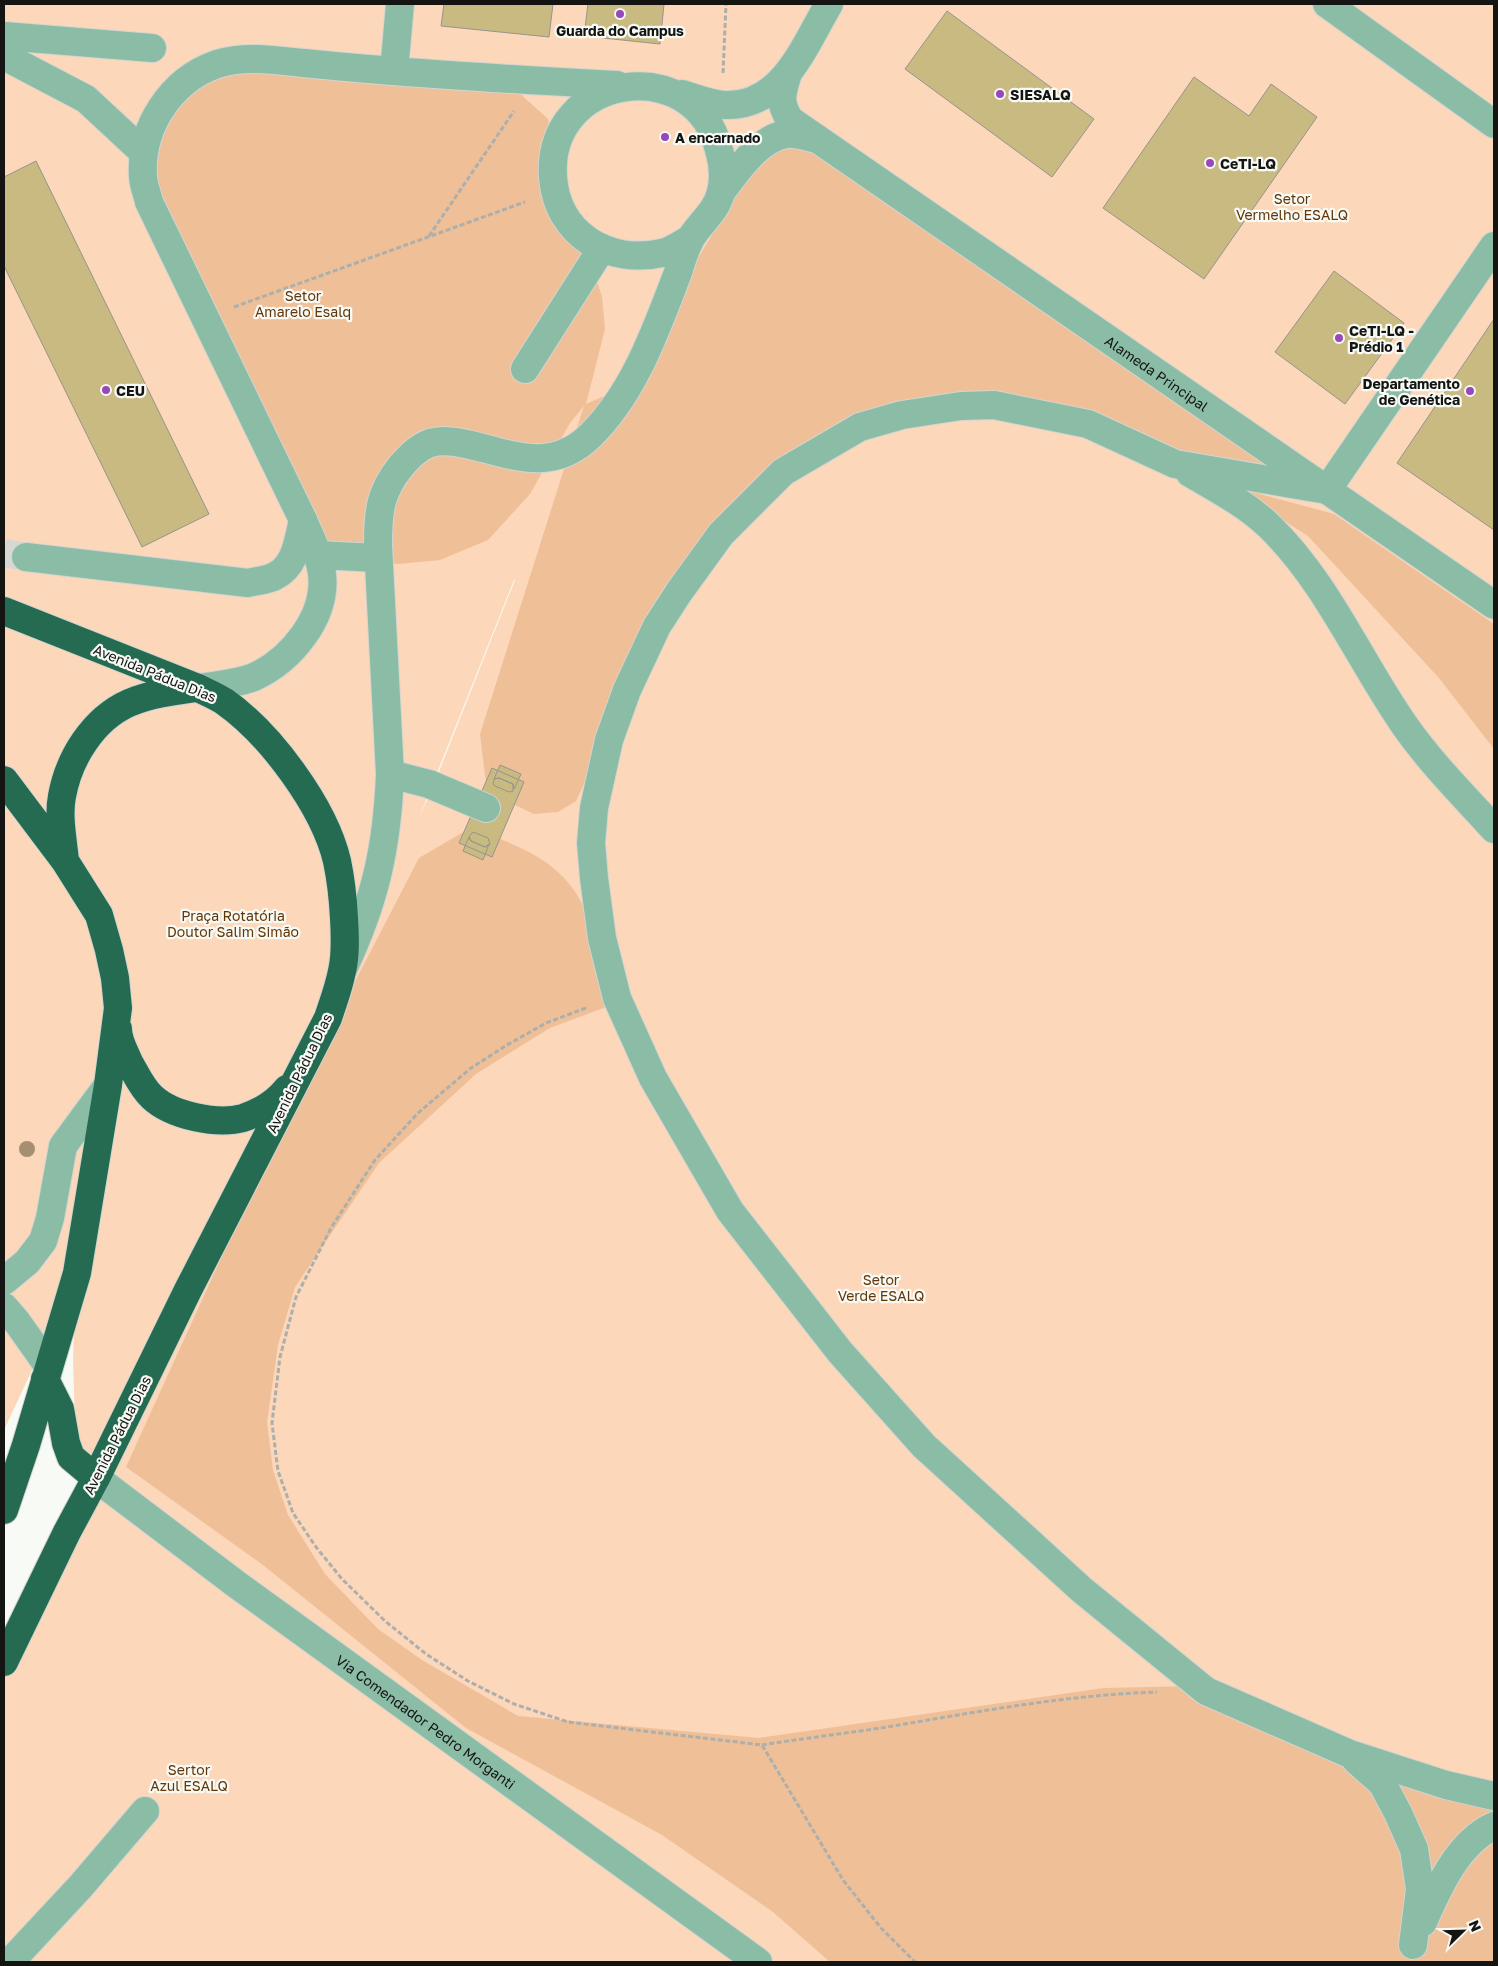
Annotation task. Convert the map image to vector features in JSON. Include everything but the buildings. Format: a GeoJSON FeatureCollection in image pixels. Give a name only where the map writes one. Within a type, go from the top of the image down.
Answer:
{"type":"FeatureCollection","features":[{"type":"Feature","properties":{"kind":"highway","name":"Avenida Pádua Dias"},"geometry":{"type":"LineString","coordinates":[[4,610],[198,688],[223,701],[238,713],[276,750],[298,780],[322,821],[336,860],[343,898],[345,935],[342,970],[328,1018],[188,1290],[4,1662]]}},
{"type":"Feature","properties":{"kind":"highway"},"geometry":{"type":"LineString","coordinates":[[65,861],[61,825],[62,797],[68,771],[90,735],[113,712],[129,703],[164,693],[198,688]]}},
{"type":"Feature","properties":{"kind":"highway"},"geometry":{"type":"LineString","coordinates":[[4,780],[65,861],[99,916],[115,978],[118,1034],[137,1077],[153,1098],[175,1111],[198,1118],[228,1120],[242,1118],[262,1110],[280,1098],[301,1072]]}},
{"type":"Feature","properties":{"kind":"highway"},"geometry":{"type":"LineString","coordinates":[[4,1510],[77,1273],[108,1085],[118,1008]]}},
{"type":"Feature","properties":{"kind":"highway"},"geometry":{"type":"LineString","coordinates":[[47,1373],[60,1409],[66,1444],[71,1457],[96,1478]]}},
{"type":"Feature","properties":{"kind":"street"},"geometry":{"type":"LineString","coordinates":[[394,71],[400,4]]}},
{"type":"Feature","properties":{"kind":"street"},"geometry":{"type":"LineString","coordinates":[[198,688],[235,683],[255,676],[295,648],[311,625],[320,599],[322,576],[318,555],[302,520],[149,202],[143,178],[143,152],[151,127],[176,88],[195,75],[218,64],[255,58],[394,71],[534,81],[652,86],[722,105],[741,104],[768,94],[788,74],[824,11],[843,4]]}},
{"type":"Feature","properties":{"kind":"street"},"geometry":{"type":"LineString","coordinates":[[1327,4],[1494,124]]}},
{"type":"Feature","properties":{"kind":"street"},"geometry":{"type":"LineString","coordinates":[[4,36],[152,48]]}},
{"type":"Feature","properties":{"kind":"street"},"geometry":{"type":"LineString","coordinates":[[4,56],[86,99],[143,152]]}},
{"type":"Feature","properties":{"kind":"street","name":"Alameda Principal"},"geometry":{"type":"LineString","coordinates":[[788,74],[782,94],[782,108],[790,120],[1494,606]]}},
{"type":"Feature","properties":{"kind":"street"},"geometry":{"type":"LineString","coordinates":[[624,86],[597,95],[574,112],[559,136],[552,163],[554,192],[566,218],[584,239],[610,252],[637,257],[665,253],[690,239]]}},
{"type":"Feature","properties":{"kind":"street"},"geometry":{"type":"LineString","coordinates":[[652,86],[678,95],[700,113],[716,137],[723,164],[721,192]]}},
{"type":"Feature","properties":{"kind":"street"},"geometry":{"type":"LineString","coordinates":[[342,970],[361,932],[381,863],[389,809],[390,774],[378,558],[379,511],[385,489],[412,453],[430,443],[454,441],[521,457],[541,459],[563,455],[580,446],[603,423],[630,385],[657,327],[690,239],[708,218],[721,192],[748,158],[768,141],[786,134],[820,139]]}},
{"type":"Feature","properties":{"kind":"street"},"geometry":{"type":"LineString","coordinates":[[1175,464],[1327,490],[1494,246]]}},
{"type":"Feature","properties":{"kind":"street"},"geometry":{"type":"LineString","coordinates":[[524,369],[602,248]]}},
{"type":"Feature","properties":{"kind":"street"},"geometry":{"type":"LineString","coordinates":[[1494,828],[1438,769],[1406,727],[1372,676],[1329,604],[1290,549],[1268,524],[1242,504],[1175,464],[1088,424],[994,405],[961,406],[902,414],[860,427],[783,472],[721,534],[657,626],[627,690],[609,740],[594,808],[591,843],[602,938],[616,998],[654,1078],[730,1211],[840,1352],[924,1446],[1082,1590],[1206,1691],[1350,1754],[1446,1785],[1494,1796]]}},
{"type":"Feature","properties":{"kind":"street"},"geometry":{"type":"LineString","coordinates":[[26,557],[248,583],[276,576],[291,563],[302,520]]}},
{"type":"Feature","properties":{"kind":"street"},"geometry":{"type":"LineString","coordinates":[[318,555],[378,558]]}},
{"type":"Feature","properties":{"kind":"street"},"geometry":{"type":"LineString","coordinates":[[390,774],[429,784],[486,808]]}},
{"type":"Feature","properties":{"kind":"street"},"geometry":{"type":"LineString","coordinates":[[4,1281],[27,1262],[43,1241],[50,1218],[63,1146],[108,1085]]}},
{"type":"Feature","properties":{"kind":"street"},"geometry":{"type":"LineString","coordinates":[[4,1307],[17,1322],[47,1373]]}},
{"type":"Feature","properties":{"kind":"street","name":"Via Comendador Pedro Morganti"},"geometry":{"type":"LineString","coordinates":[[96,1478],[244,1590],[758,1962]]}},
{"type":"Feature","properties":{"kind":"street"},"geometry":{"type":"LineString","coordinates":[[1350,1754],[1382,1783],[1414,1849],[1420,1889],[1410,1954]]}},
{"type":"Feature","properties":{"kind":"street"},"geometry":{"type":"LineString","coordinates":[[10,1962],[80,1887],[145,1811]]}},
{"type":"Feature","properties":{"kind":"street"},"geometry":{"type":"LineString","coordinates":[[1410,1954],[1438,1889],[1458,1856],[1486,1830],[1494,1826]]}},
{"type":"Feature","properties":{"kind":"path"},"geometry":{"type":"LineString","coordinates":[[722,105],[726,4]]}},
{"type":"Feature","properties":{"kind":"path"},"geometry":{"type":"LineString","coordinates":[[429,237],[534,81]]}},
{"type":"Feature","properties":{"kind":"path"},"geometry":{"type":"LineString","coordinates":[[205,318],[554,192]]}},
{"type":"Feature","properties":{"kind":"path"},"geometry":{"type":"LineString","coordinates":[[616,998],[546,1023],[507,1045],[471,1068],[418,1113],[375,1160],[331,1228],[296,1297],[280,1357],[272,1423],[278,1471],[294,1513],[316,1547],[342,1579],[385,1621],[426,1654],[468,1682],[514,1704],[568,1722],[762,1745],[891,1726],[981,1710],[1106,1694],[1206,1691]]}},
{"type":"Feature","properties":{"kind":"path"},"geometry":{"type":"LineString","coordinates":[[762,1745],[843,1880],[882,1928],[915,1962]]}},
{"type":"Feature","properties":{"kind":"green space","name":"Setor Verde ESALQ"},"geometry":{"type":"Polygon","coordinates":[[[4,4],[828,4],[784,107],[1494,609],[1494,1962],[4,1962],[4,1675],[96,1476],[76,1457],[73,1359],[76,1276],[4,1430],[4,4]],[[515,580],[419,818],[432,789],[515,580]]]}},
{"type":"Feature","properties":{"kind":"green space","name":"Setor Vermelho ESALQ"},"geometry":{"type":"Polygon","coordinates":[[[837,4],[1494,4],[1494,588],[799,111],[792,90],[837,4]]]}},
{"type":"Feature","properties":{"kind":"green space","name":"Setor Amarelo Esalq"},"geometry":{"type":"Polygon","coordinates":[[[218,64],[517,91],[548,119],[558,161],[602,297],[605,329],[586,404],[630,385],[657,327],[768,141],[804,140],[1311,497],[995,399],[863,420],[720,527],[606,737],[576,801],[558,812],[534,814],[487,792],[480,734],[584,406],[570,423],[530,494],[488,540],[440,560],[398,564],[318,555],[149,202],[151,127],[218,64]]]}},
{"type":"Feature","properties":{"kind":"green space"},"geometry":{"type":"Polygon","coordinates":[[[1227,485],[1334,514],[1494,624],[1494,749],[1439,678],[1308,536],[1227,485]]]}},
{"type":"Feature","properties":{"kind":"green space"},"geometry":{"type":"Polygon","coordinates":[[[472,827],[530,852],[551,866],[571,887],[589,917],[601,952],[614,1004],[550,1028],[476,1074],[379,1163],[295,1287],[278,1345],[267,1422],[273,1470],[288,1515],[325,1574],[378,1629],[422,1660],[518,1716],[759,1738],[1104,1688],[1193,1686],[1494,1797],[1494,1962],[830,1962],[773,1912],[662,1835],[466,1728],[263,1565],[126,1467],[288,1111],[419,858],[472,827]]]}},
{"type":"Feature","properties":{"kind":"tunnel"},"geometry":{"type":"LineString","coordinates":[[4,553],[26,557]]}},
{"type":"Feature","properties":{"kind":"place","name":"Guarda do Campus"},"geometry":{"type":"Point","coordinates":[620,14]}},
{"type":"Feature","properties":{"kind":"place","name":"SIESALQ"},"geometry":{"type":"Point","coordinates":[1000,94]}},
{"type":"Feature","properties":{"kind":"place","name":"A encarnado"},"geometry":{"type":"Point","coordinates":[665,137]}},
{"type":"Feature","properties":{"kind":"place","name":"CeTI-LQ"},"geometry":{"type":"Point","coordinates":[1210,163]}},
{"type":"Feature","properties":{"kind":"place","name":"CeTI-LQ - Prédio 1"},"geometry":{"type":"Point","coordinates":[1339,338]}},
{"type":"Feature","properties":{"kind":"place","name":"CEU"},"geometry":{"type":"Point","coordinates":[106,390]}},
{"type":"Feature","properties":{"kind":"place","name":"Departamento de Genética"},"geometry":{"type":"Point","coordinates":[1470,391]}},
{"type":"Feature","properties":{"kind":"park label","name":"Praça Rotatória Doutor Salim Simão"},"geometry":{"type":"Point","coordinates":[233,924]}},
{"type":"Feature","properties":{"kind":"park label","name":"Sertor Azul ESALQ"},"geometry":{"type":"Point","coordinates":[189,1778]}}]}
